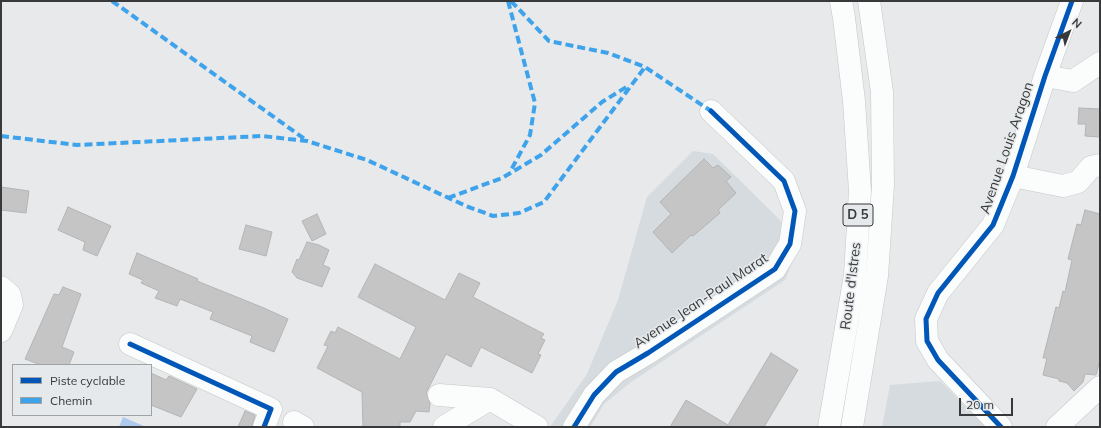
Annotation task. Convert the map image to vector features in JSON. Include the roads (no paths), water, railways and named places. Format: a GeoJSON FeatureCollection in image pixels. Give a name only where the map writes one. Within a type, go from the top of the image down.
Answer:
{"type":"FeatureCollection","features":[{"type":"Feature","properties":{"kind":"street","name":"Route d'Istres"},"geometry":{"type":"LineString","coordinates":[[829,427],[855,275],[860,191],[854,101],[841,1]]}},
{"type":"Feature","properties":{"kind":"street","name":"Route d'Istres"},"geometry":{"type":"LineString","coordinates":[[852,427],[877,276],[883,185],[882,92],[869,1]]}},
{"type":"Feature","properties":{"kind":"street","name":"Avenue Louis Aragon"},"geometry":{"type":"LineString","coordinates":[[1001,427],[938,360],[927,341],[926,319],[938,293],[993,225],[1013,176],[1045,76],[1072,1]]}},
{"type":"Feature","properties":{"kind":"street"},"geometry":{"type":"LineString","coordinates":[[1045,76],[1073,81],[1100,63]]}},
{"type":"Feature","properties":{"kind":"street","name":"Avenue Jean-Paul Marat"},"geometry":{"type":"LineString","coordinates":[[574,427],[594,395],[616,372],[648,353],[775,269],[790,244],[795,211],[784,181],[711,111]]}},
{"type":"Feature","properties":{"kind":"street"},"geometry":{"type":"LineString","coordinates":[[1013,176],[1063,186],[1078,182],[1091,167],[1100,165]]}},
{"type":"Feature","properties":{"kind":"street"},"geometry":{"type":"LineString","coordinates":[[1,287],[10,295],[12,305],[1,331]]}},
{"type":"Feature","properties":{"kind":"street"},"geometry":{"type":"LineString","coordinates":[[130,344],[271,409],[264,427]]}},
{"type":"Feature","properties":{"kind":"street"},"geometry":{"type":"LineString","coordinates":[[1057,427],[1100,387]]}},
{"type":"Feature","properties":{"kind":"street"},"geometry":{"type":"LineString","coordinates":[[439,394],[490,398],[537,427]]}},
{"type":"Feature","properties":{"kind":"street"},"geometry":{"type":"LineString","coordinates":[[444,427],[490,398]]}},
{"type":"Feature","properties":{"kind":"water"},"geometry":{"type":"Polygon","coordinates":[[[123,417],[146,427],[119,427],[123,417]]]}}]}
